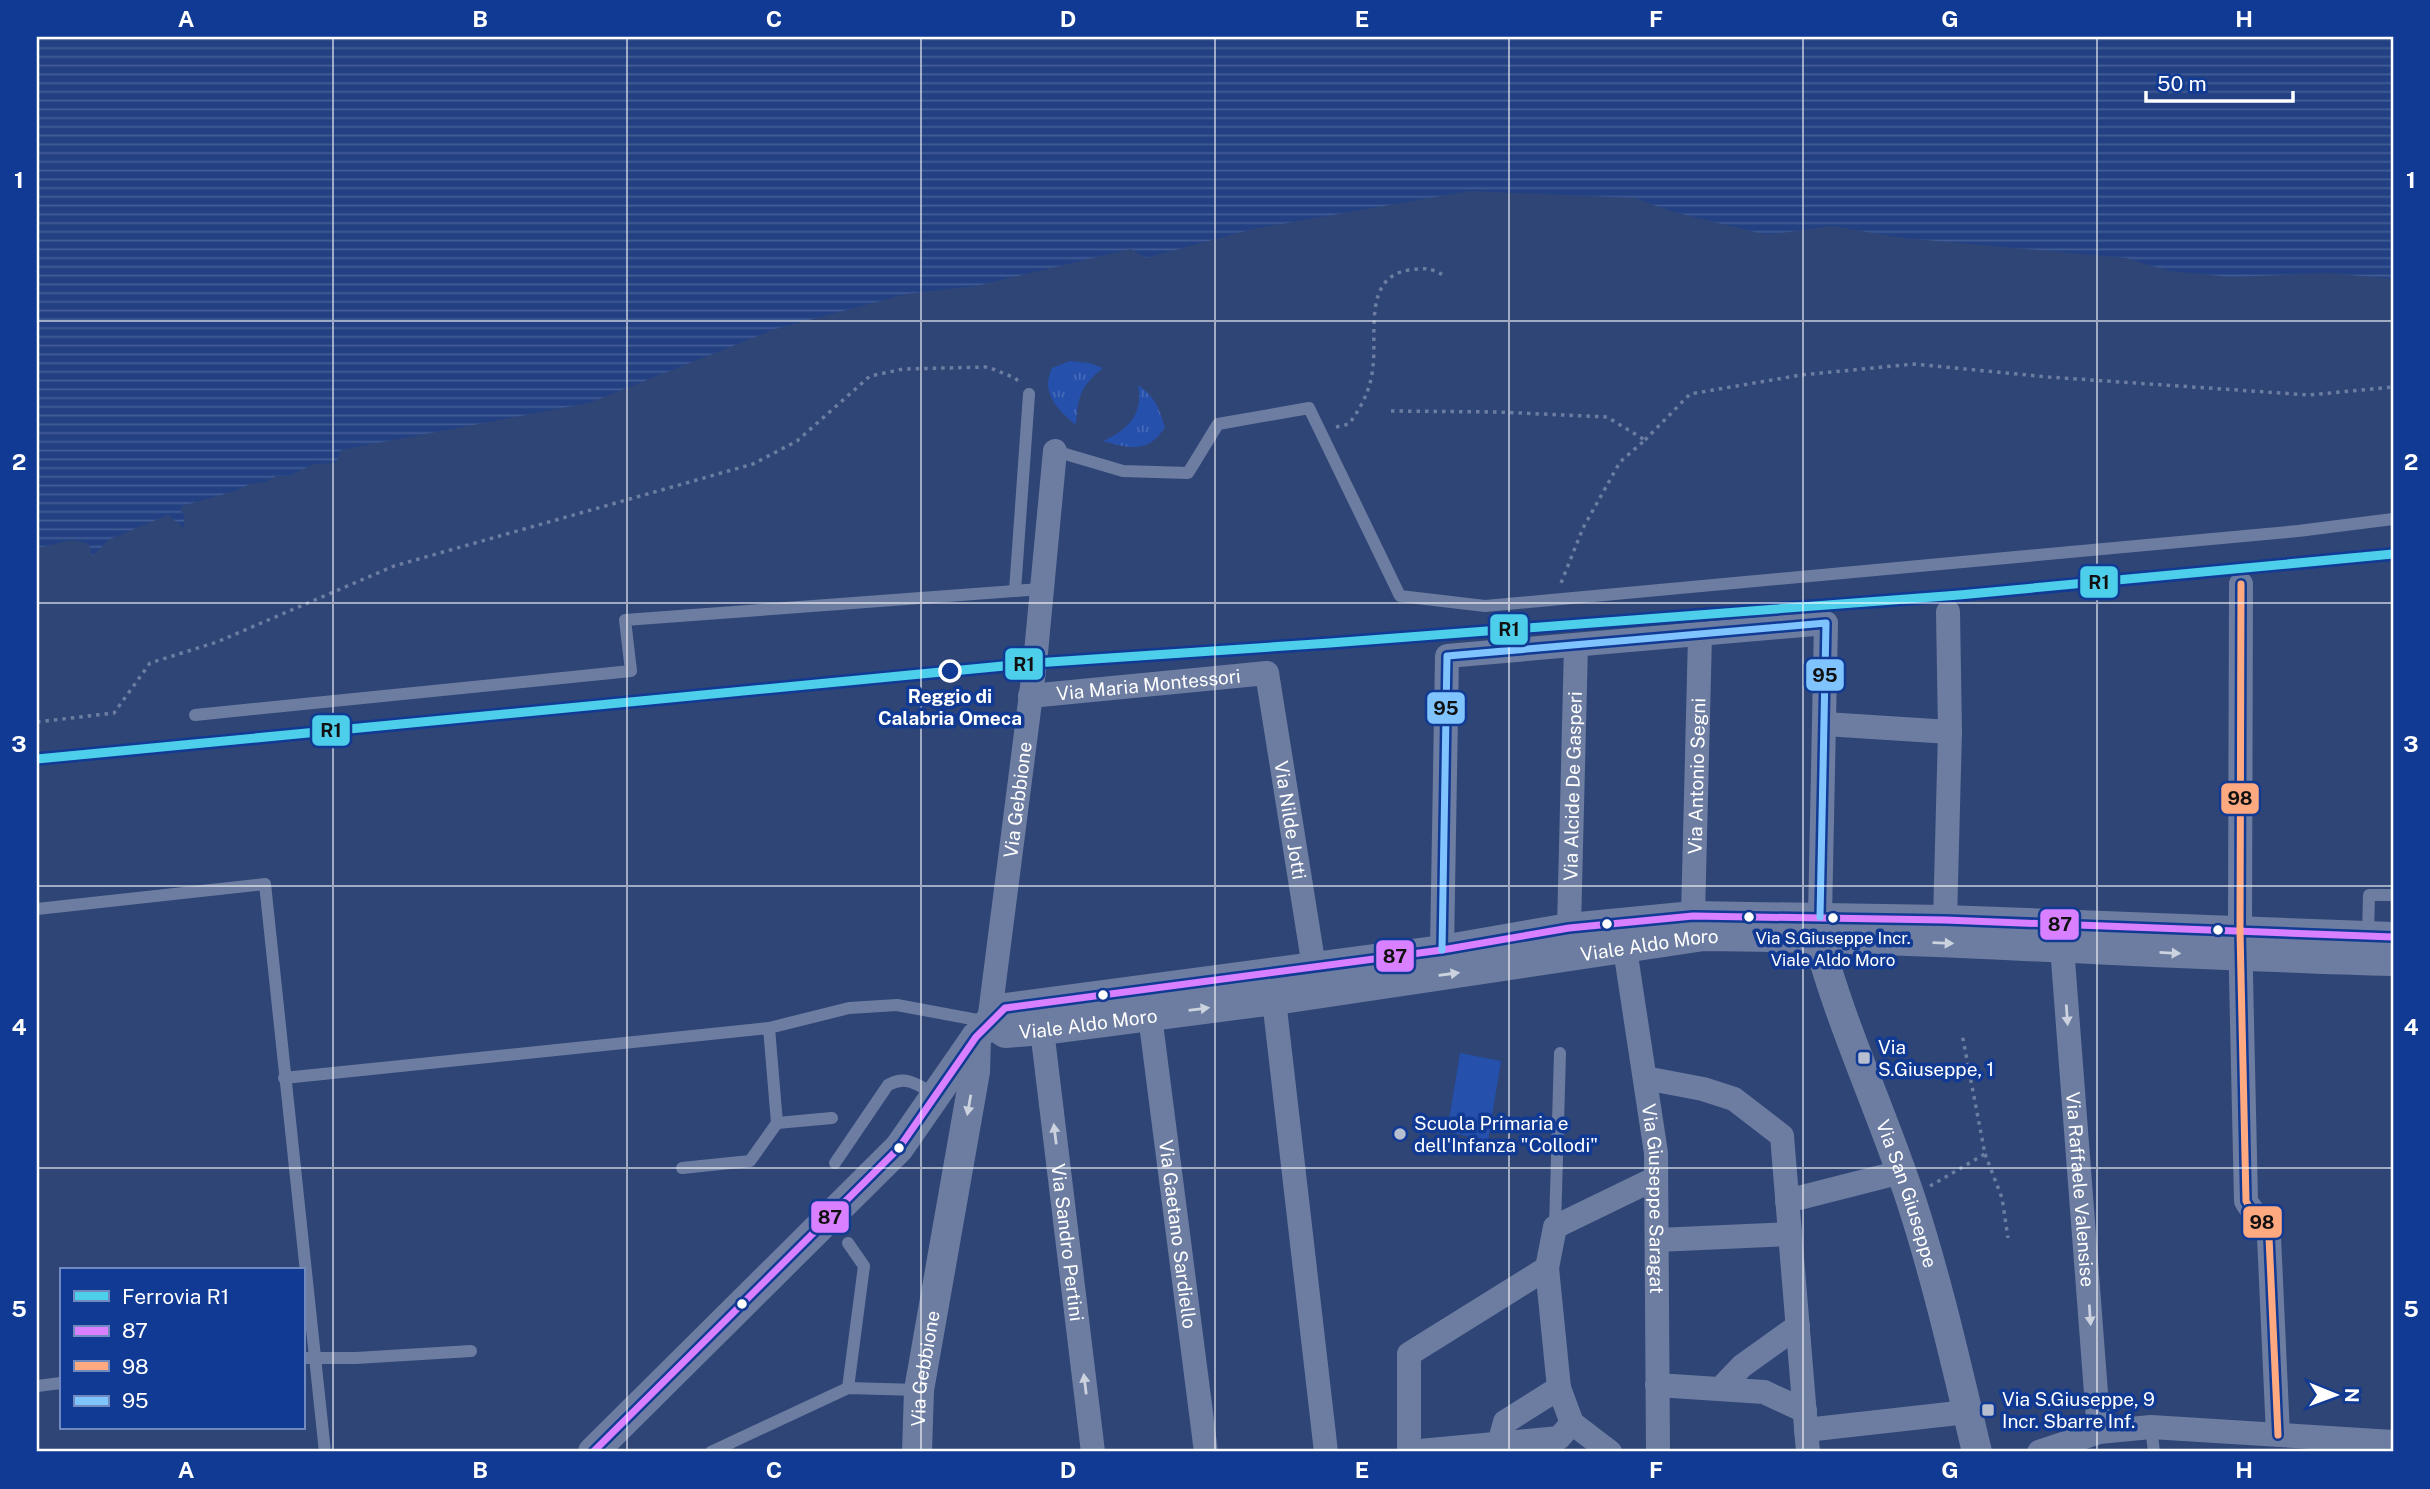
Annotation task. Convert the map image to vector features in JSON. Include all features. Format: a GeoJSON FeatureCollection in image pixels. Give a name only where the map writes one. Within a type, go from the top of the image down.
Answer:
{"type":"FeatureCollection","features":[{"type":"Feature","properties":{"kind":"street","name":"Via Gebbione"},"geometry":{"type":"LineString","coordinates":[[917,1452],[919,1390],[982,1030],[1030,696],[1055,451]]}},
{"type":"Feature","properties":{"kind":"street"},"geometry":{"type":"LineString","coordinates":[[2241,584],[2240,944],[2246,1201],[2250,1210],[2266,1224],[2269,1237],[2278,1435]]}},
{"type":"Feature","properties":{"kind":"street"},"geometry":{"type":"LineString","coordinates":[[1945,920],[1950,732],[1948,612]]}},
{"type":"Feature","properties":{"kind":"street"},"geometry":{"type":"LineString","coordinates":[[1442,950],[1447,656],[1826,623],[1819,928]]}},
{"type":"Feature","properties":{"kind":"street","name":"Via Antonio Segni"},"geometry":{"type":"LineString","coordinates":[[1693,916],[1700,635]]}},
{"type":"Feature","properties":{"kind":"street","name":"Via Alcide De Gasperi"},"geometry":{"type":"LineString","coordinates":[[1569,928],[1576,645]]}},
{"type":"Feature","properties":{"kind":"street","name":"Via Maria Montessori"},"geometry":{"type":"LineString","coordinates":[[1030,696],[1267,673]]}},
{"type":"Feature","properties":{"kind":"street","name":"Via Nilde Jotti"},"geometry":{"type":"LineString","coordinates":[[1267,673],[1314,967]]}},
{"type":"Feature","properties":{"kind":"street"},"geometry":{"type":"LineString","coordinates":[[1825,724],[1950,732]]}},
{"type":"Feature","properties":{"kind":"street","name":"Viale Aldo Moro"},"geometry":{"type":"LineString","coordinates":[[982,1030],[1005,1008],[1442,950],[1569,928],[1693,916],[2062,947],[2240,944],[2381,936]]}},
{"type":"Feature","properties":{"kind":"street","name":"Viale Aldo Moro"},"geometry":{"type":"LineString","coordinates":[[982,1030],[1042,1030],[1274,1000],[1703,936],[1945,920],[2240,944],[2393,961]]}},
{"type":"Feature","properties":{"kind":"street","name":"Via San Giuseppe"},"geometry":{"type":"LineString","coordinates":[[1819,928],[1831,988],[1905,1185],[1939,1292],[1977,1452]]}},
{"type":"Feature","properties":{"kind":"street","name":"Via Raffaele Valensise"},"geometry":{"type":"LineString","coordinates":[[2062,947],[2099,1432]]}},
{"type":"Feature","properties":{"kind":"street","name":"Via Giuseppe Saragat"},"geometry":{"type":"LineString","coordinates":[[1625,949],[1656,1153],[1658,1452]]}},
{"type":"Feature","properties":{"kind":"street"},"geometry":{"type":"LineString","coordinates":[[1274,1000],[1326,1452]]}},
{"type":"Feature","properties":{"kind":"street","name":"Via Gaetano Sardiello"},"geometry":{"type":"LineString","coordinates":[[1150,1016],[1206,1452]]}},
{"type":"Feature","properties":{"kind":"street"},"geometry":{"type":"LineString","coordinates":[[593,1452],[899,1148],[982,1030]]}},
{"type":"Feature","properties":{"kind":"street","name":"Via Sandro Pertini"},"geometry":{"type":"LineString","coordinates":[[1042,1030],[1093,1452]]}},
{"type":"Feature","properties":{"kind":"street"},"geometry":{"type":"LineString","coordinates":[[1645,1078],[1703,1089],[1734,1099],[1782,1136],[1807,1431]]}},
{"type":"Feature","properties":{"kind":"street"},"geometry":{"type":"LineString","coordinates":[[1610,1452],[1572,1423],[1559,1388],[1547,1268],[1555,1227],[1656,1178]]}},
{"type":"Feature","properties":{"kind":"street"},"geometry":{"type":"LineString","coordinates":[[1787,1201],[1905,1185]]}},
{"type":"Feature","properties":{"kind":"street"},"geometry":{"type":"LineString","coordinates":[[1657,1240],[1790,1234]]}},
{"type":"Feature","properties":{"kind":"street"},"geometry":{"type":"LineString","coordinates":[[1547,1268],[1409,1354],[1409,1452],[1559,1438],[1572,1423]]}},
{"type":"Feature","properties":{"kind":"street"},"geometry":{"type":"LineString","coordinates":[[1720,1390],[1742,1366],[1798,1326]]}},
{"type":"Feature","properties":{"kind":"street"},"geometry":{"type":"LineString","coordinates":[[1657,1385],[1764,1392],[1807,1431],[1967,1412]]}},
{"type":"Feature","properties":{"kind":"street"},"geometry":{"type":"LineString","coordinates":[[1499,1444],[1505,1422],[1559,1388]]}},
{"type":"Feature","properties":{"kind":"street"},"geometry":{"type":"LineString","coordinates":[[2039,1452],[2099,1432],[2151,1427],[2393,1442]]}},
{"type":"Feature","properties":{"kind":"lane"},"geometry":{"type":"LineString","coordinates":[[1015,591],[1030,394]]}},
{"type":"Feature","properties":{"kind":"lane"},"geometry":{"type":"LineString","coordinates":[[1055,451],[1123,471],[1188,473],[1218,424],[1309,408],[1400,596],[1485,606],[2270,534],[2393,519]]}},
{"type":"Feature","properties":{"kind":"lane"},"geometry":{"type":"LineString","coordinates":[[195,715],[631,671],[625,620],[1041,589]]}},
{"type":"Feature","properties":{"kind":"lane"},"geometry":{"type":"LineString","coordinates":[[37,909],[265,884],[301,1268]]}},
{"type":"Feature","properties":{"kind":"lane"},"geometry":{"type":"LineString","coordinates":[[2381,936],[2369,895],[2393,895]]}},
{"type":"Feature","properties":{"kind":"lane"},"geometry":{"type":"LineString","coordinates":[[284,1078],[769,1028],[849,1008],[897,1005],[982,1030]]}},
{"type":"Feature","properties":{"kind":"lane"},"geometry":{"type":"LineString","coordinates":[[682,1168],[750,1161],[777,1123],[769,1028]]}},
{"type":"Feature","properties":{"kind":"lane"},"geometry":{"type":"LineString","coordinates":[[1555,1227],[1560,1053]]}},
{"type":"Feature","properties":{"kind":"lane"},"geometry":{"type":"LineString","coordinates":[[835,1163],[888,1085],[898,1079],[905,1079],[937,1095]]}},
{"type":"Feature","properties":{"kind":"lane"},"geometry":{"type":"LineString","coordinates":[[777,1123],[832,1118]]}},
{"type":"Feature","properties":{"kind":"lane"},"geometry":{"type":"LineString","coordinates":[[848,1243],[864,1266],[848,1388]]}},
{"type":"Feature","properties":{"kind":"lane"},"geometry":{"type":"LineString","coordinates":[[304,1302],[309,1358],[326,1452]]}},
{"type":"Feature","properties":{"kind":"lane"},"geometry":{"type":"LineString","coordinates":[[309,1358],[471,1351]]}},
{"type":"Feature","properties":{"kind":"lane"},"geometry":{"type":"LineString","coordinates":[[37,1386],[60,1383]]}},
{"type":"Feature","properties":{"kind":"lane"},"geometry":{"type":"LineString","coordinates":[[711,1452],[848,1388],[919,1390]]}},
{"type":"Feature","properties":{"kind":"lane"},"geometry":{"type":"LineString","coordinates":[[2151,1427],[2154,1452]]}},
{"type":"Feature","properties":{"kind":"path"},"geometry":{"type":"LineString","coordinates":[[1320,430],[1349,424],[1366,398],[1374,365],[1375,302],[1384,285],[1399,272],[1419,269],[1429,268],[1444,276]]}},
{"type":"Feature","properties":{"kind":"path"},"geometry":{"type":"LineString","coordinates":[[1555,599],[1583,528],[1620,462],[1689,394],[1801,375],[1914,364],[2048,377],[2309,395],[2393,387]]}},
{"type":"Feature","properties":{"kind":"path"},"geometry":{"type":"LineString","coordinates":[[37,722],[114,713],[150,663],[218,642],[394,566],[753,464],[797,441],[870,376],[904,369],[988,367],[1015,378],[1030,394]]}},
{"type":"Feature","properties":{"kind":"path"},"geometry":{"type":"LineString","coordinates":[[1391,411],[1607,417],[1645,440]]}},
{"type":"Feature","properties":{"kind":"path"},"geometry":{"type":"LineString","coordinates":[[1962,1034],[1985,1154],[2002,1198],[2008,1238]]}},
{"type":"Feature","properties":{"kind":"path"},"geometry":{"type":"LineString","coordinates":[[1905,1185],[1985,1154]]}},
{"type":"Feature","properties":{"kind":"green space"},"geometry":{"type":"Polygon","coordinates":[[[1070,361],[1090,363],[1103,368],[1089,381],[1082,393],[1076,425],[1057,407],[1048,385],[1052,368],[1070,361]]]}},
{"type":"Feature","properties":{"kind":"green space"},"geometry":{"type":"Polygon","coordinates":[[[1138,385],[1156,403],[1165,427],[1152,441],[1138,447],[1103,441],[1120,432],[1132,420],[1139,404],[1138,385]]]}},
{"type":"Feature","properties":{"kind":"green space"},"geometry":{"type":"Polygon","coordinates":[[[1460,1053],[1501,1061],[1488,1140],[1447,1132],[1460,1053]]]}},
{"type":"Feature","properties":{"kind":"shaded area"},"geometry":{"type":"Polygon","coordinates":[[[37,37],[2393,37],[2393,279],[2328,273],[2231,277],[2169,271],[2126,258],[1903,238],[1831,226],[1767,235],[1670,211],[1635,198],[1470,191],[1253,229],[1146,258],[1131,249],[976,286],[907,294],[775,329],[589,403],[341,450],[336,463],[314,464],[289,476],[276,476],[266,482],[250,484],[182,506],[184,528],[168,515],[110,539],[92,556],[89,544],[73,540],[37,548],[37,37]]]}},
{"type":"Feature","properties":{"kind":"rail line","name":"R1"},"geometry":{"type":"LineString","coordinates":[[37,759],[1035,663],[1959,595],[2393,554]]}},
{"type":"Feature","properties":{"kind":"transit line","name":"98"},"geometry":{"type":"LineString","coordinates":[[2241,584],[2240,931],[2246,1201],[2265,1226],[2269,1237],[2278,1435]]}},
{"type":"Feature","properties":{"kind":"transit line","name":"95"},"geometry":{"type":"LineString","coordinates":[[1442,950],[1447,656],[1826,623],[1820,917]]}},
{"type":"Feature","properties":{"kind":"transit line","name":"87"},"geometry":{"type":"LineString","coordinates":[[593,1452],[899,1148],[976,1037],[1005,1008],[1442,950],[1569,928],[1693,916],[1945,920],[2393,937]]}},
{"type":"Feature","properties":{"kind":"place","name":"Reggio di Calabria Omeca"},"geometry":{"type":"Point","coordinates":[950,671]}},
{"type":"Feature","properties":{"kind":"place","name":"Via S.Giuseppe Incr. Viale Aldo Moro"},"geometry":{"type":"Point","coordinates":[1833,918]}},
{"type":"Feature","properties":{"kind":"place","name":"Via S.Giuseppe, 1"},"geometry":{"type":"Point","coordinates":[1864,1058]}},
{"type":"Feature","properties":{"kind":"place","name":"Scuola Primaria e dell'Infanza \"Collodi\""},"geometry":{"type":"Point","coordinates":[1400,1134]}},
{"type":"Feature","properties":{"kind":"place","name":"Via S.Giuseppe, 9 Incr. Sbarre Inf."},"geometry":{"type":"Point","coordinates":[1988,1410]}}]}
